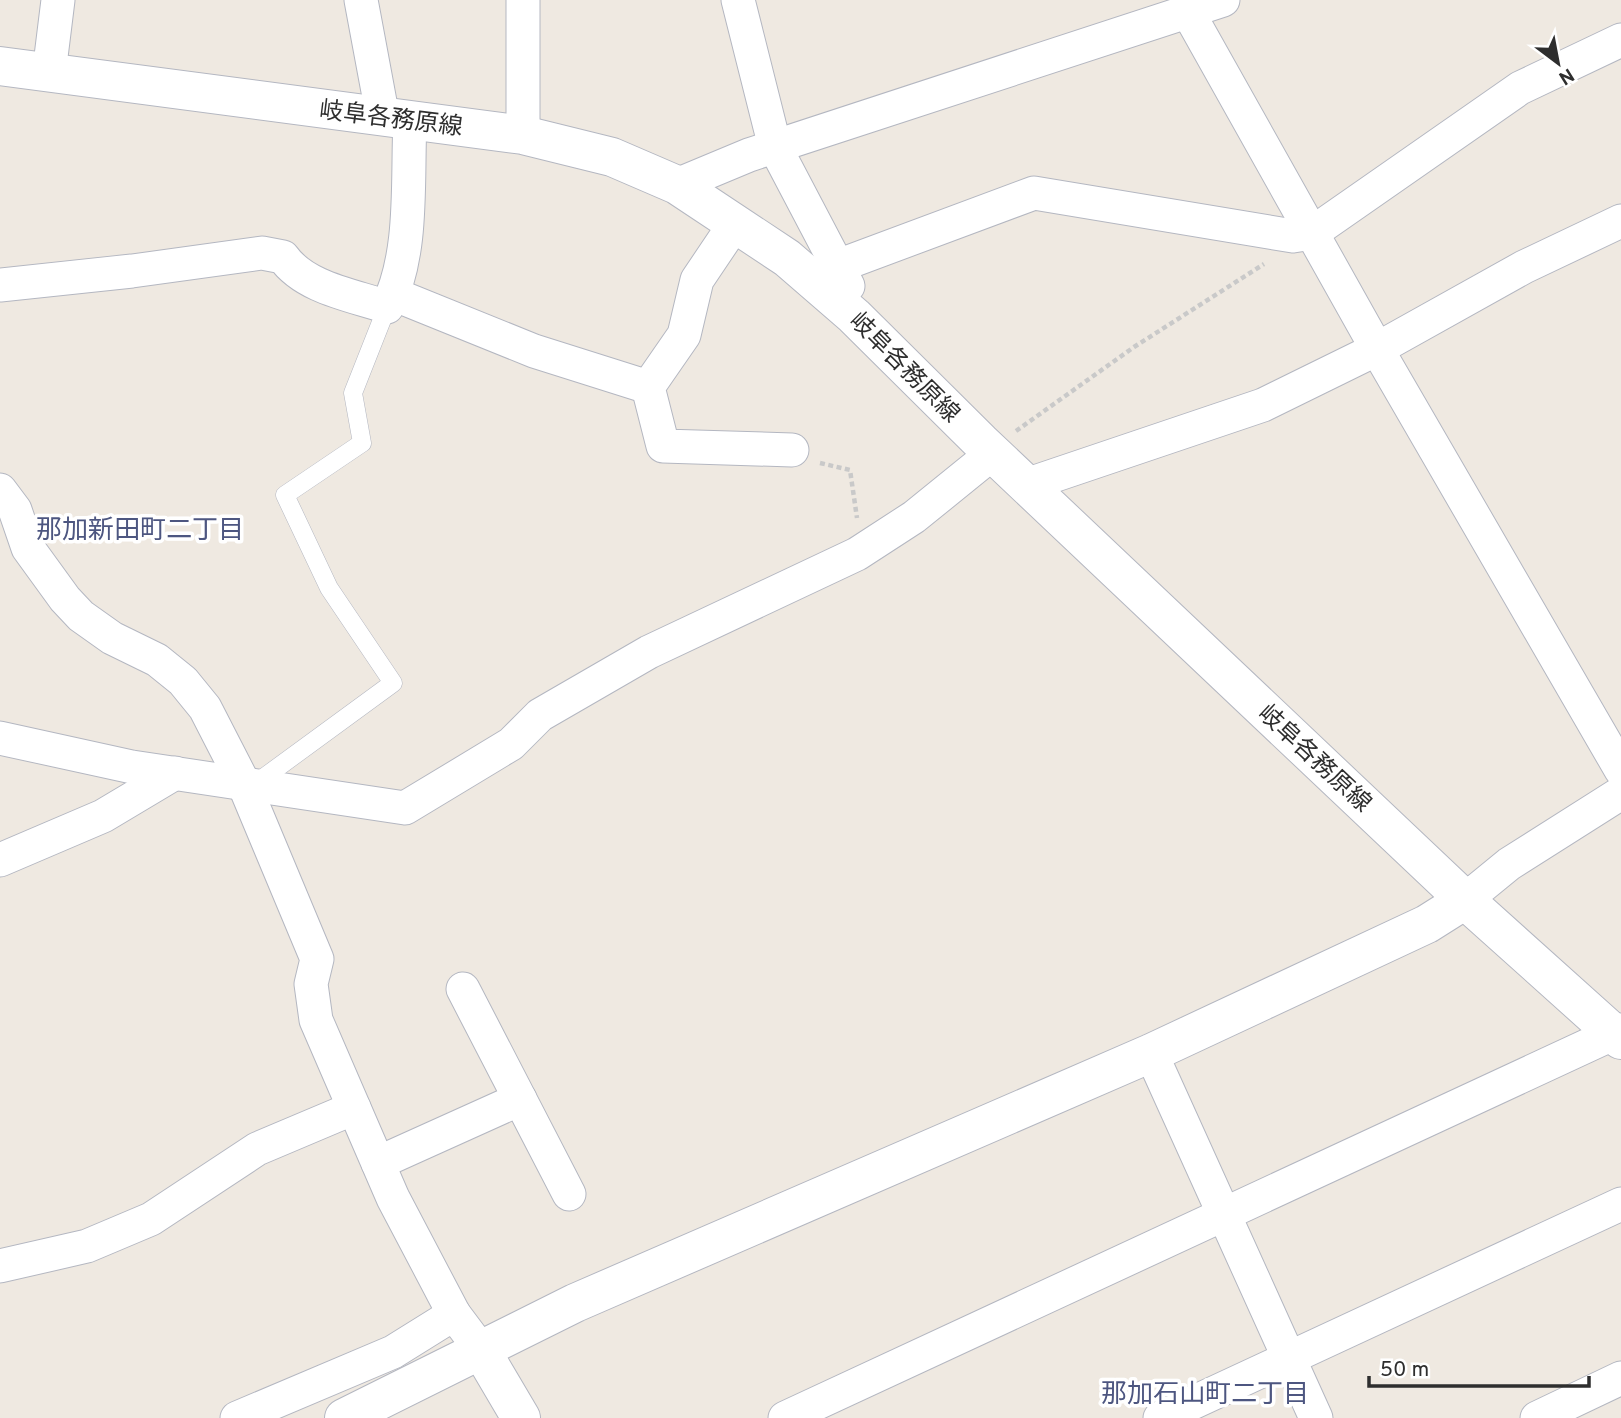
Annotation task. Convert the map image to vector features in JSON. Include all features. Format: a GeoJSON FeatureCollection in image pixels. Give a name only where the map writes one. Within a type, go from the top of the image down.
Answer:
{"type":"FeatureCollection","features":[{"type":"Feature","properties":{"kind":"main road","name":"岐阜各務原線"},"geometry":{"type":"LineString","coordinates":[[0,66],[523,135],[612,157],[677,185],[787,258],[854,316],[1026,485],[1465,900],[1619,1034]]}},
{"type":"Feature","properties":{"kind":"main road"},"geometry":{"type":"LineString","coordinates":[[344,1418],[588,1297],[1151,1053],[1427,924],[1465,900]]}},
{"type":"Feature","properties":{"kind":"main road"},"geometry":{"type":"LineString","coordinates":[[481,1350],[521,1418]]}},
{"type":"Feature","properties":{"kind":"street"},"geometry":{"type":"LineString","coordinates":[[48,73],[58,0]]}},
{"type":"Feature","properties":{"kind":"street"},"geometry":{"type":"LineString","coordinates":[[361,0],[397,119],[404,244],[390,301]]}},
{"type":"Feature","properties":{"kind":"street"},"geometry":{"type":"LineString","coordinates":[[523,0],[523,135]]}},
{"type":"Feature","properties":{"kind":"street"},"geometry":{"type":"LineString","coordinates":[[738,0],[775,148],[848,282],[854,316]]}},
{"type":"Feature","properties":{"kind":"street"},"geometry":{"type":"LineString","coordinates":[[677,185],[775,148],[1223,0]]}},
{"type":"Feature","properties":{"kind":"street"},"geometry":{"type":"LineString","coordinates":[[1188,12],[1377,349],[1621,770]]}},
{"type":"Feature","properties":{"kind":"street"},"geometry":{"type":"LineString","coordinates":[[838,267],[1034,193],[1293,236],[1312,233],[1520,88],[1621,40]]}},
{"type":"Feature","properties":{"kind":"street"},"geometry":{"type":"LineString","coordinates":[[1026,485],[1263,405],[1377,349],[1524,267],[1621,221]]}},
{"type":"Feature","properties":{"kind":"street"},"geometry":{"type":"LineString","coordinates":[[736,222],[697,280],[684,335],[648,387],[663,446],[792,450]]}},
{"type":"Feature","properties":{"kind":"street"},"geometry":{"type":"LineString","coordinates":[[0,285],[132,271],[262,253],[283,257],[293,271],[306,279],[390,301],[648,387]]}},
{"type":"Feature","properties":{"kind":"street"},"geometry":{"type":"LineString","coordinates":[[0,738],[132,767],[405,808],[511,744],[540,715],[649,652],[862,551],[914,517],[993,453]]}},
{"type":"Feature","properties":{"kind":"street"},"geometry":{"type":"LineString","coordinates":[[0,490],[15,510],[28,548],[65,599],[81,616],[111,638],[157,660],[183,681],[205,708],[249,783],[317,959],[311,984],[316,1020],[393,1198],[454,1314],[481,1350]]}},
{"type":"Feature","properties":{"kind":"street"},"geometry":{"type":"LineString","coordinates":[[0,860],[103,816],[175,773]]}},
{"type":"Feature","properties":{"kind":"street"},"geometry":{"type":"LineString","coordinates":[[1465,900],[1509,864],[1621,793]]}},
{"type":"Feature","properties":{"kind":"street"},"geometry":{"type":"LineString","coordinates":[[463,989],[569,1194]]}},
{"type":"Feature","properties":{"kind":"street"},"geometry":{"type":"LineString","coordinates":[[785,1418],[1222,1214],[1619,1034]]}},
{"type":"Feature","properties":{"kind":"street"},"geometry":{"type":"LineString","coordinates":[[1151,1053],[1316,1418]]}},
{"type":"Feature","properties":{"kind":"street"},"geometry":{"type":"LineString","coordinates":[[378,1163],[520,1099]]}},
{"type":"Feature","properties":{"kind":"street"},"geometry":{"type":"LineString","coordinates":[[0,1266],[86,1246],[151,1219],[257,1149],[354,1108]]}},
{"type":"Feature","properties":{"kind":"street"},"geometry":{"type":"LineString","coordinates":[[1160,1418],[1621,1204]]}},
{"type":"Feature","properties":{"kind":"street"},"geometry":{"type":"LineString","coordinates":[[237,1418],[393,1352],[454,1314]]}},
{"type":"Feature","properties":{"kind":"street"},"geometry":{"type":"LineString","coordinates":[[1537,1418],[1621,1378]]}},
{"type":"Feature","properties":{"kind":"lane"},"geometry":{"type":"LineString","coordinates":[[249,783],[393,683],[329,588],[285,495],[362,443],[353,393],[390,301]]}},
{"type":"Feature","properties":{"kind":"path"},"geometry":{"type":"LineString","coordinates":[[993,453],[1014,433],[1134,347],[1268,262]]}},
{"type":"Feature","properties":{"kind":"path"},"geometry":{"type":"LineString","coordinates":[[792,450],[798,457],[850,470],[862,551]]}},
{"type":"Feature","properties":{"kind":"district","name":"那加新田町二丁目"},"geometry":{"type":"Point","coordinates":[140,529]}},
{"type":"Feature","properties":{"kind":"district","name":"那加石山町二丁目"},"geometry":{"type":"Point","coordinates":[1205,1393]}}]}
